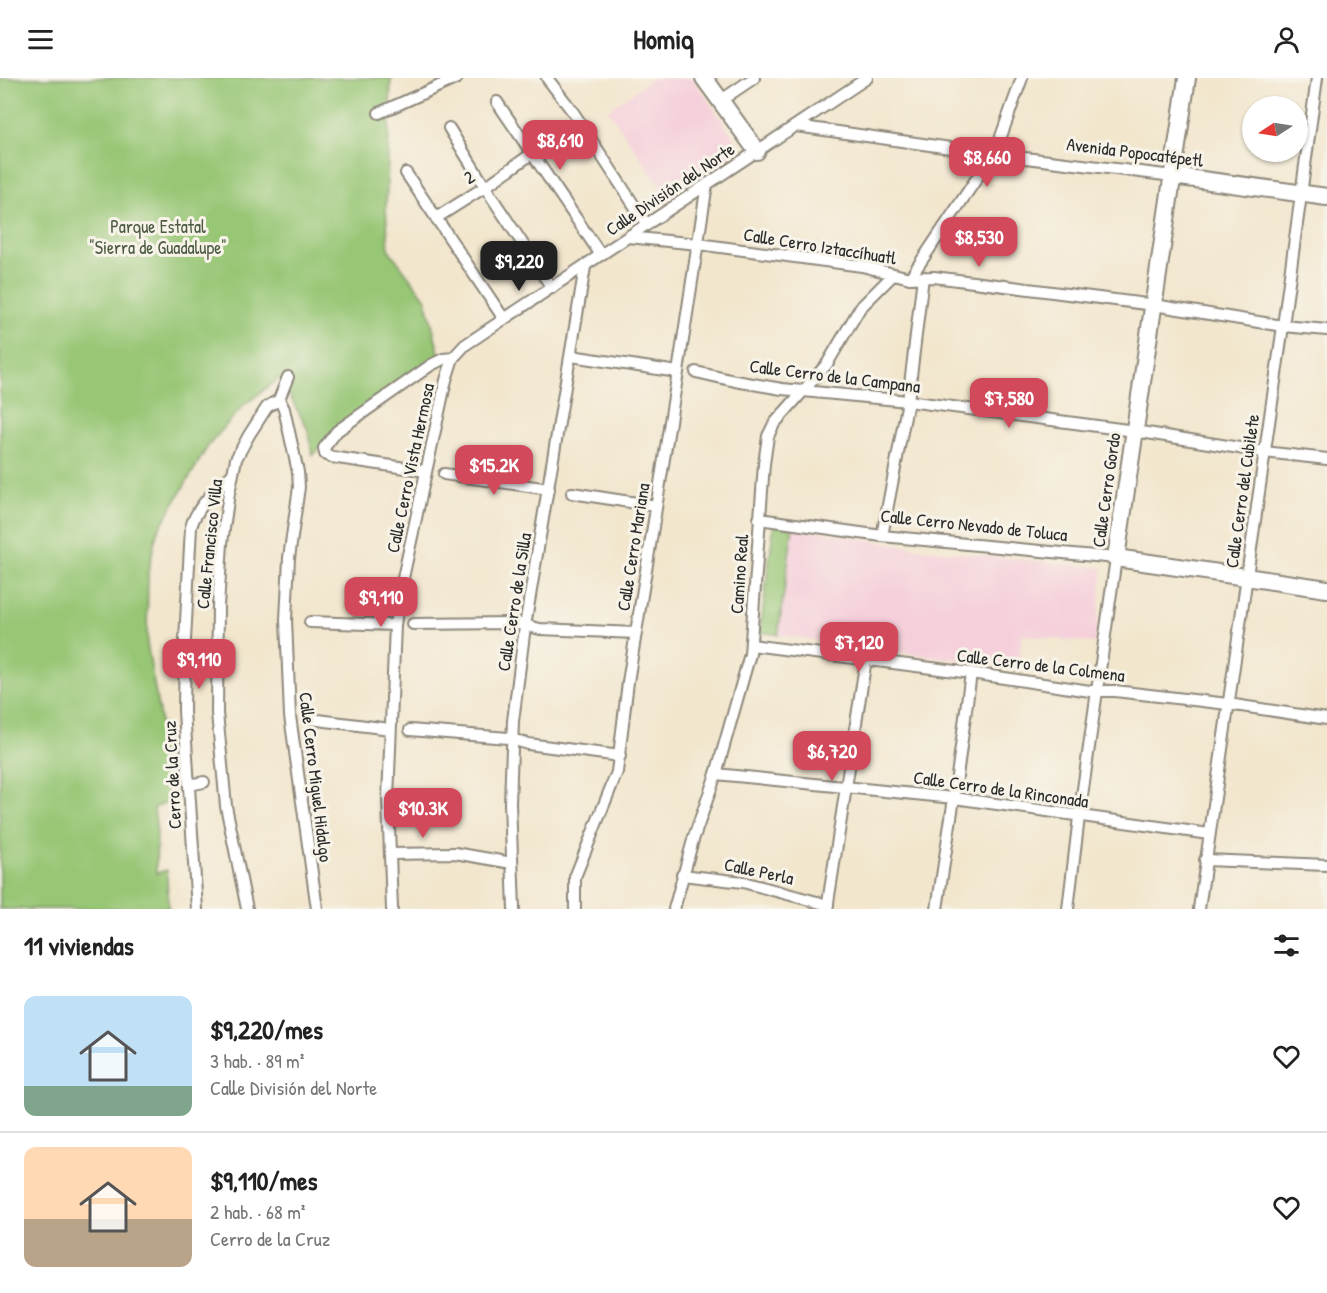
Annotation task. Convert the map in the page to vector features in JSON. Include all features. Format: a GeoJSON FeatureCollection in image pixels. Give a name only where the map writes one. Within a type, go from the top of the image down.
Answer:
{"type":"FeatureCollection","features":[{"type":"Feature","properties":{"kind":"street"},"geometry":{"type":"LineString","coordinates":[[380,114],[457,78]]}},
{"type":"Feature","properties":{"kind":"street"},"geometry":{"type":"LineString","coordinates":[[547,78],[647,225]]}},
{"type":"Feature","properties":{"kind":"street"},"geometry":{"type":"LineString","coordinates":[[704,78],[757,151]]}},
{"type":"Feature","properties":{"kind":"street"},"geometry":{"type":"LineString","coordinates":[[720,101],[754,78]]}},
{"type":"Feature","properties":{"kind":"street","name":"Calle División del Norte"},"geometry":{"type":"LineString","coordinates":[[426,471],[331,457],[325,454],[324,448],[337,431],[432,365],[443,359],[453,358],[465,345],[867,78]]}},
{"type":"Feature","properties":{"kind":"street"},"geometry":{"type":"LineString","coordinates":[[910,278],[993,153],[1022,78]]}},
{"type":"Feature","properties":{"kind":"street","name":"Calle Cerro Gordo"},"geometry":{"type":"LineString","coordinates":[[1068,909],[1134,431],[1187,78]]}},
{"type":"Feature","properties":{"kind":"street","name":"Calle Cerro del Cubilete"},"geometry":{"type":"LineString","coordinates":[[1199,909],[1317,78]]}},
{"type":"Feature","properties":{"kind":"street"},"geometry":{"type":"LineString","coordinates":[[496,102],[601,255]]}},
{"type":"Feature","properties":{"kind":"street","name":"2"},"geometry":{"type":"LineString","coordinates":[[436,218],[485,187],[578,121]]}},
{"type":"Feature","properties":{"kind":"street","name":"Avenida Popocatépetl"},"geometry":{"type":"LineString","coordinates":[[796,126],[1327,197]]}},
{"type":"Feature","properties":{"kind":"street"},"geometry":{"type":"LineString","coordinates":[[449,128],[552,288]]}},
{"type":"Feature","properties":{"kind":"street"},"geometry":{"type":"LineString","coordinates":[[406,173],[504,319]]}},
{"type":"Feature","properties":{"kind":"street","name":"Calle Cerro Mariana"},"geometry":{"type":"LineString","coordinates":[[575,909],[575,877],[617,772],[620,756],[628,682],[707,184]]}},
{"type":"Feature","properties":{"kind":"street","name":"Calle Cerro Iztaccíhuatl"},"geometry":{"type":"LineString","coordinates":[[628,237],[698,244],[862,267],[910,278],[934,277],[1154,305],[1283,326],[1327,330]]}},
{"type":"Feature","properties":{"kind":"street","name":"Calle Cerro de la Silla"},"geometry":{"type":"LineString","coordinates":[[514,909],[510,803],[512,739],[525,626],[585,267]]}},
{"type":"Feature","properties":{"kind":"street","name":"Camino Real"},"geometry":{"type":"LineString","coordinates":[[674,909],[682,875],[716,774],[747,667],[751,645],[759,519],[768,436],[774,424],[827,364],[860,308],[893,275]]}},
{"type":"Feature","properties":{"kind":"street"},"geometry":{"type":"LineString","coordinates":[[882,536],[908,401],[923,277]]}},
{"type":"Feature","properties":{"kind":"street"},"geometry":{"type":"LineString","coordinates":[[571,356],[678,372]]}},
{"type":"Feature","properties":{"kind":"street","name":"Calle Cerro Vista Hermosa"},"geometry":{"type":"LineString","coordinates":[[392,909],[388,799],[395,625],[426,471],[453,358]]}},
{"type":"Feature","properties":{"kind":"street","name":"Calle Cerro de la Campana"},"geometry":{"type":"LineString","coordinates":[[696,372],[804,392],[908,401],[1134,431],[1263,453],[1327,459]]}},
{"type":"Feature","properties":{"kind":"street","name":"Calle Francisco Villa"},"geometry":{"type":"LineString","coordinates":[[247,909],[226,806],[217,713],[218,606],[222,543],[232,475],[237,459],[267,407],[278,402],[288,377]]}},
{"type":"Feature","properties":{"kind":"street","name":"Calle Cerro Miguel Hidalgo"},"geometry":{"type":"LineString","coordinates":[[278,402],[284,409],[298,472],[299,487],[290,558],[286,648],[292,740],[317,909]]}},
{"type":"Feature","properties":{"kind":"street"},"geometry":{"type":"LineString","coordinates":[[444,474],[549,489]]}},
{"type":"Feature","properties":{"kind":"street","name":"Cerro de la Cruz"},"geometry":{"type":"LineString","coordinates":[[197,909],[184,711],[184,640],[193,591],[191,526],[193,518],[220,485],[232,475]]}},
{"type":"Feature","properties":{"kind":"street"},"geometry":{"type":"LineString","coordinates":[[572,493],[656,506]]}},
{"type":"Feature","properties":{"kind":"street","name":"Calle Cerro Nevado de Toluca"},"geometry":{"type":"LineString","coordinates":[[759,519],[882,536],[1116,558],[1327,589]]}},
{"type":"Feature","properties":{"kind":"street"},"geometry":{"type":"LineString","coordinates":[[310,621],[395,625]]}},
{"type":"Feature","properties":{"kind":"street"},"geometry":{"type":"LineString","coordinates":[[414,624],[512,623],[540,629],[636,633]]}},
{"type":"Feature","properties":{"kind":"street","name":"Calle Cerro de la Colmena"},"geometry":{"type":"LineString","coordinates":[[751,645],[971,673],[1081,690],[1115,691],[1228,704],[1327,719]]}},
{"type":"Feature","properties":{"kind":"street"},"geometry":{"type":"LineString","coordinates":[[828,907],[866,659]]}},
{"type":"Feature","properties":{"kind":"street"},"geometry":{"type":"LineString","coordinates":[[937,909],[971,673]]}},
{"type":"Feature","properties":{"kind":"street"},"geometry":{"type":"LineString","coordinates":[[310,719],[390,729]]}},
{"type":"Feature","properties":{"kind":"street"},"geometry":{"type":"LineString","coordinates":[[410,730],[512,739],[528,744],[620,756]]}},
{"type":"Feature","properties":{"kind":"street","name":"Calle Cerro de la Rinconada"},"geometry":{"type":"LineString","coordinates":[[716,774],[954,798],[1209,834]]}},
{"type":"Feature","properties":{"kind":"street"},"geometry":{"type":"LineString","coordinates":[[189,785],[204,782]]}},
{"type":"Feature","properties":{"kind":"street"},"geometry":{"type":"LineString","coordinates":[[390,854],[455,853],[512,863]]}},
{"type":"Feature","properties":{"kind":"street"},"geometry":{"type":"LineString","coordinates":[[1205,860],[1327,865]]}},
{"type":"Feature","properties":{"kind":"street","name":"Calle Perla"},"geometry":{"type":"LineString","coordinates":[[682,875],[743,882],[828,907]]}},
{"type":"Feature","properties":{"kind":"shaded area"},"geometry":{"type":"Polygon","coordinates":[[[653,78],[693,78],[742,150],[669,200],[608,110],[653,78]]]}},
{"type":"Feature","properties":{"kind":"shaded area"},"geometry":{"type":"Polygon","coordinates":[[[793,527],[923,549],[1103,568],[1095,643],[1022,635],[1018,666],[778,635],[793,527]]]}},
{"type":"Feature","properties":{"kind":"green space","name":"Parque Estatal \"Sierra de Guadalupe\""},"geometry":{"type":"Polygon","coordinates":[[[0,78],[391,78],[386,209],[389,250],[426,299],[440,357],[312,455],[308,430],[280,378],[243,406],[208,446],[157,532],[148,572],[147,643],[163,736],[170,801],[154,808],[157,834],[156,873],[167,870],[168,909],[0,909],[0,78]]]}},
{"type":"Feature","properties":{"kind":"green space"},"geometry":{"type":"Polygon","coordinates":[[[774,524],[793,527],[778,635],[760,632],[774,524]]]}}]}
